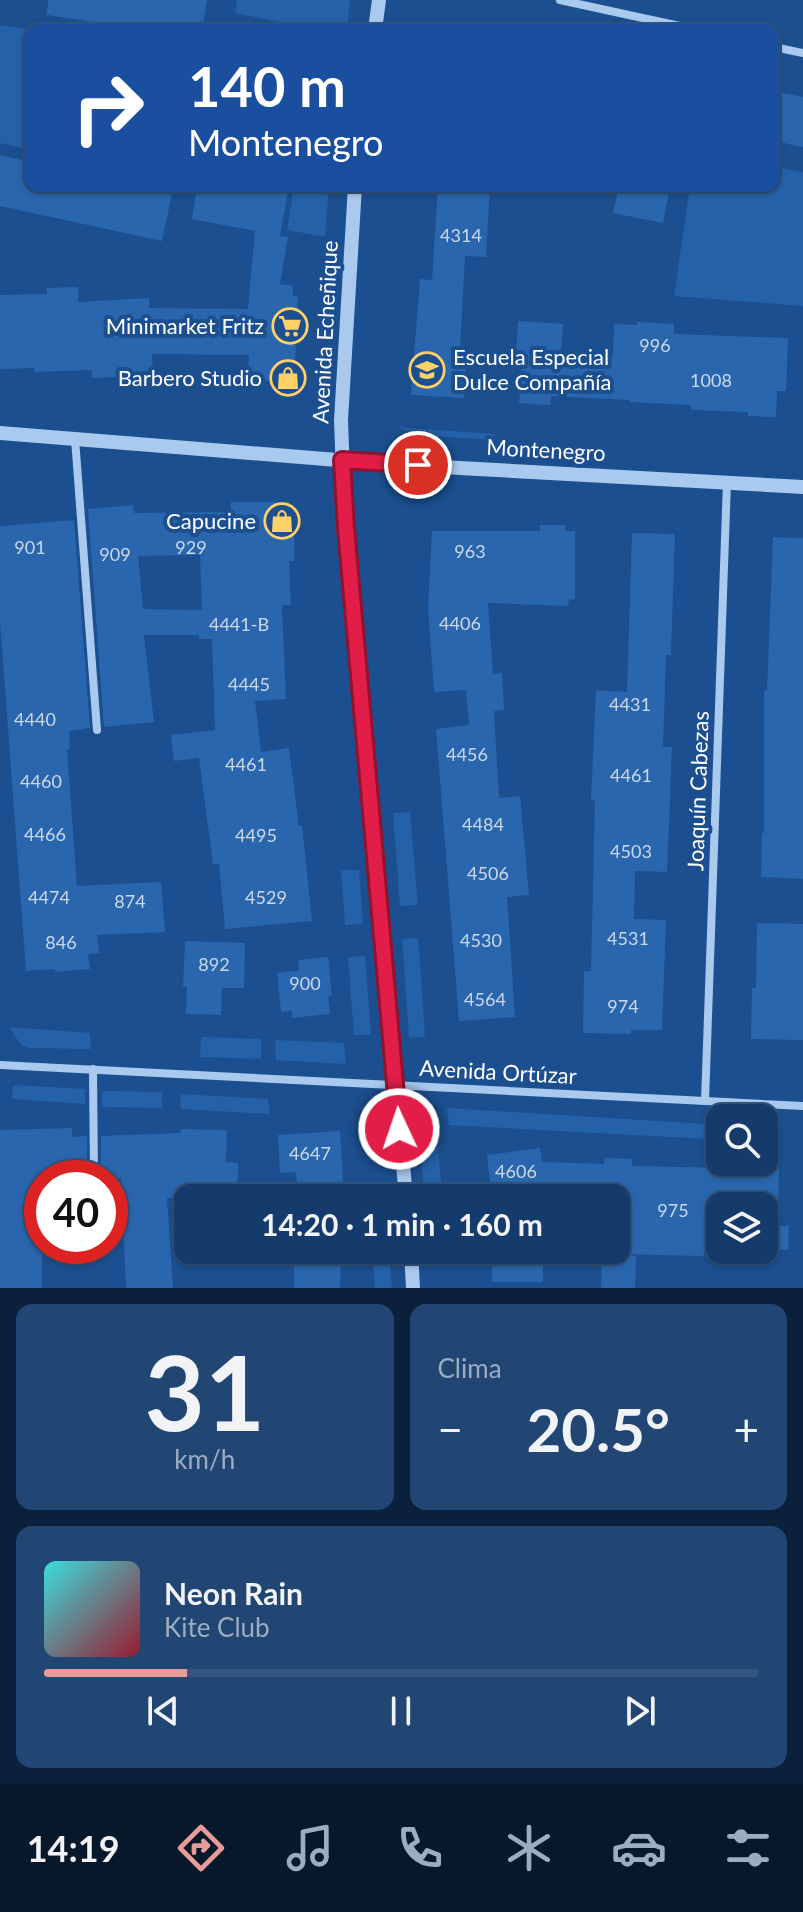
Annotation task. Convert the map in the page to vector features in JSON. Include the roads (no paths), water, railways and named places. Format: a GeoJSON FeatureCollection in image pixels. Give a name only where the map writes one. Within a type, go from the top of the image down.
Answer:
{"type":"FeatureCollection","features":[{"type":"Feature","properties":{"kind":"street"},"geometry":{"type":"LineString","coordinates":[[376,24],[379,0]]}},
{"type":"Feature","properties":{"kind":"street"},"geometry":{"type":"LineString","coordinates":[[560,0],[670,24]]}},
{"type":"Feature","properties":{"kind":"street"},"geometry":{"type":"LineString","coordinates":[[780,48],[803,53]]}},
{"type":"Feature","properties":{"kind":"street","name":"Avenida Echeñique"},"geometry":{"type":"LineString","coordinates":[[355,192],[341,420],[342,460],[405,1184]]}},
{"type":"Feature","properties":{"kind":"street","name":"Montenegro"},"geometry":{"type":"LineString","coordinates":[[0,433],[342,460],[803,487]]}},
{"type":"Feature","properties":{"kind":"street"},"geometry":{"type":"LineString","coordinates":[[75,439],[97,730]]}},
{"type":"Feature","properties":{"kind":"street","name":"Joaquín Cabezas"},"geometry":{"type":"LineString","coordinates":[[705,1101],[727,482]]}},
{"type":"Feature","properties":{"kind":"street","name":"Avenida Ortúzar"},"geometry":{"type":"LineString","coordinates":[[0,1065],[803,1106]]}},
{"type":"Feature","properties":{"kind":"street"},"geometry":{"type":"LineString","coordinates":[[93,1069],[94,1160]]}},
{"type":"Feature","properties":{"kind":"street"},"geometry":{"type":"LineString","coordinates":[[412,1264],[413,1288]]}},
{"type":"Feature","properties":{"kind":"place","name":"Minimarket Fritz"},"geometry":{"type":"Point","coordinates":[290,326]}},
{"type":"Feature","properties":{"kind":"place","name":"Escuela Especial Dulce Compañía"},"geometry":{"type":"Point","coordinates":[427,370]}},
{"type":"Feature","properties":{"kind":"place","name":"Barbero Studio"},"geometry":{"type":"Point","coordinates":[288,378]}},
{"type":"Feature","properties":{"kind":"place","name":"Capucine"},"geometry":{"type":"Point","coordinates":[282,521]}}]}
